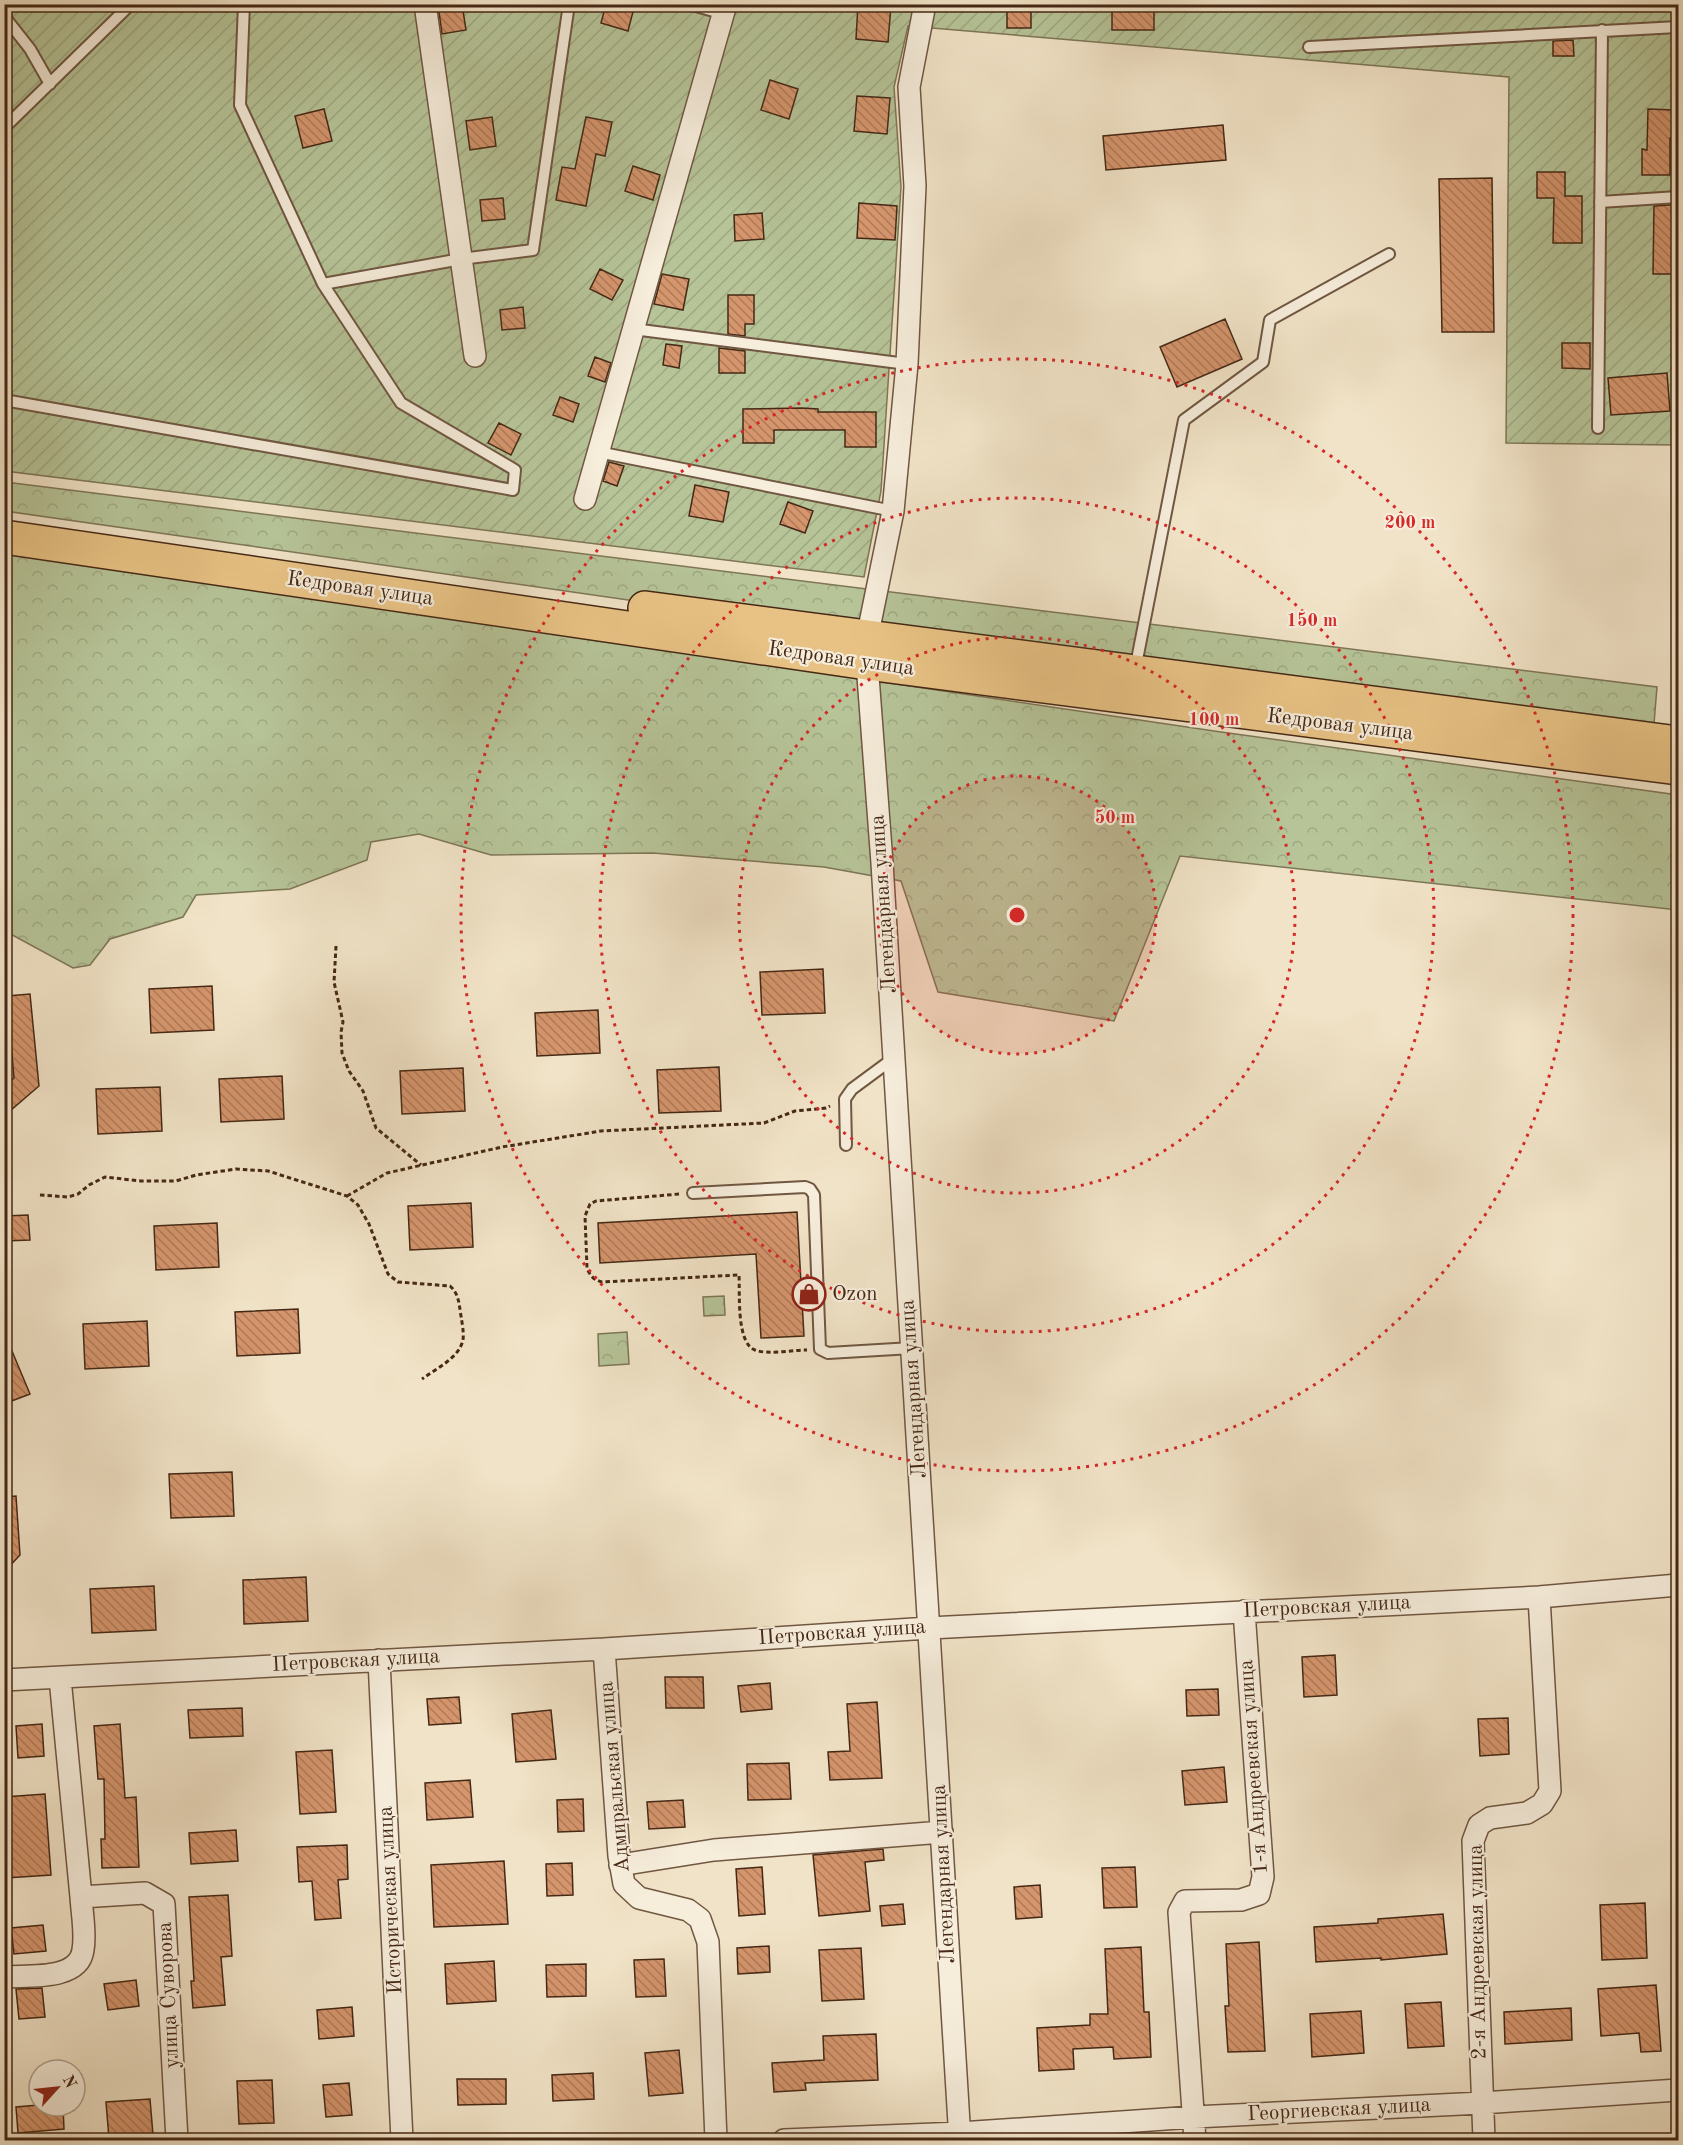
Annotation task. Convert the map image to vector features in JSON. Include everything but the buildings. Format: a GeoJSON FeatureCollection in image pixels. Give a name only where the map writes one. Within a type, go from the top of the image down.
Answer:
{"type":"FeatureCollection","features":[{"type":"Feature","properties":{"kind":"main road","name":"Кедровая улица"},"geometry":{"type":"LineString","coordinates":[[4,517],[867,651],[1678,768]]}},
{"type":"Feature","properties":{"kind":"main road","name":"Кедровая улица"},"geometry":{"type":"LineString","coordinates":[[4,537],[867,651],[1134,673],[1678,743]]}},
{"type":"Feature","properties":{"kind":"street"},"geometry":{"type":"LineString","coordinates":[[425,4],[475,356]]}},
{"type":"Feature","properties":{"kind":"street","name":"Легендарная улица"},"geometry":{"type":"LineString","coordinates":[[925,4],[909,87],[915,186],[907,364],[893,511],[867,651],[960,2137]]}},
{"type":"Feature","properties":{"kind":"street"},"geometry":{"type":"LineString","coordinates":[[585,499],[725,9]]}},
{"type":"Feature","properties":{"kind":"street","name":"Петровская улица"},"geometry":{"type":"LineString","coordinates":[[4,1680],[604,1649],[929,1628],[1539,1597],[1678,1585]]}},
{"type":"Feature","properties":{"kind":"street","name":"2-я Андреевская улица"},"geometry":{"type":"LineString","coordinates":[[1484,2140],[1473,1841],[1479,1825],[1490,1818],[1527,1813],[1542,1804],[1550,1791],[1539,1597]]}},
{"type":"Feature","properties":{"kind":"street","name":"1-я Андреевская улица"},"geometry":{"type":"LineString","coordinates":[[1195,2140],[1179,1912],[1185,1901],[1241,1900],[1259,1894],[1263,1877],[1244,1611]]}},
{"type":"Feature","properties":{"kind":"street","name":"Адмиральская улица"},"geometry":{"type":"LineString","coordinates":[[604,1649],[620,1865],[624,1884],[639,1898],[688,1911],[700,1919],[708,1942],[716,2140]]}},
{"type":"Feature","properties":{"kind":"street","name":"Историческая улица"},"geometry":{"type":"LineString","coordinates":[[379,1660],[402,2140]]}},
{"type":"Feature","properties":{"kind":"street"},"geometry":{"type":"LineString","coordinates":[[4,1977],[62,1973],[75,1967],[83,1951],[81,1897],[60,1678]]}},
{"type":"Feature","properties":{"kind":"street"},"geometry":{"type":"LineString","coordinates":[[620,1865],[714,1850],[942,1832]]}},
{"type":"Feature","properties":{"kind":"street","name":"улица Суворова"},"geometry":{"type":"LineString","coordinates":[[81,1897],[146,1893],[164,1904],[177,2140]]}},
{"type":"Feature","properties":{"kind":"street","name":"Георгиевская улица"},"geometry":{"type":"LineString","coordinates":[[784,2140],[960,2137],[1194,2117],[1482,2103],[1678,2090]]}},
{"type":"Feature","properties":{"kind":"lane"},"geometry":{"type":"LineString","coordinates":[[4,128],[131,4]]}},
{"type":"Feature","properties":{"kind":"lane"},"geometry":{"type":"LineString","coordinates":[[4,400],[513,490],[514,470],[401,403],[323,284],[240,105],[244,4]]}},
{"type":"Feature","properties":{"kind":"lane"},"geometry":{"type":"LineString","coordinates":[[323,284],[461,259],[533,250],[569,4]]}},
{"type":"Feature","properties":{"kind":"lane"},"geometry":{"type":"LineString","coordinates":[[689,4],[725,9]]}},
{"type":"Feature","properties":{"kind":"lane"},"geometry":{"type":"LineString","coordinates":[[4,16],[30,49],[50,84]]}},
{"type":"Feature","properties":{"kind":"lane"},"geometry":{"type":"LineString","coordinates":[[1309,47],[1678,27]]}},
{"type":"Feature","properties":{"kind":"lane"},"geometry":{"type":"LineString","coordinates":[[1598,428],[1602,30]]}},
{"type":"Feature","properties":{"kind":"lane"},"geometry":{"type":"LineString","coordinates":[[1600,202],[1678,196]]}},
{"type":"Feature","properties":{"kind":"lane"},"geometry":{"type":"LineString","coordinates":[[1134,673],[1184,420],[1263,362],[1270,320],[1389,254]]}},
{"type":"Feature","properties":{"kind":"lane"},"geometry":{"type":"LineString","coordinates":[[633,329],[907,364]]}},
{"type":"Feature","properties":{"kind":"lane"},"geometry":{"type":"LineString","coordinates":[[598,452],[893,511]]}},
{"type":"Feature","properties":{"kind":"lane"},"geometry":{"type":"LineString","coordinates":[[846,1145],[845,1099],[852,1089],[894,1058]]}},
{"type":"Feature","properties":{"kind":"lane"},"geometry":{"type":"LineString","coordinates":[[693,1193],[805,1187],[810,1189],[814,1196],[820,1349],[828,1353],[912,1348]]}},
{"type":"Feature","properties":{"kind":"path"},"geometry":{"type":"LineString","coordinates":[[336,946],[334,982],[343,1022],[342,1053],[349,1071],[363,1091],[375,1128],[421,1165]]}},
{"type":"Feature","properties":{"kind":"path"},"geometry":{"type":"LineString","coordinates":[[347,1196],[387,1173],[502,1147],[600,1131],[764,1123],[795,1111],[826,1108],[845,1099]]}},
{"type":"Feature","properties":{"kind":"path"},"geometry":{"type":"LineString","coordinates":[[40,1195],[68,1197],[78,1194],[105,1177],[141,1181],[176,1181],[196,1174],[236,1169],[268,1171],[347,1196],[358,1205],[369,1224],[388,1274],[398,1282],[450,1286],[456,1291],[463,1338],[460,1347],[455,1355],[423,1378]]}},
{"type":"Feature","properties":{"kind":"path"},"geometry":{"type":"LineString","coordinates":[[693,1193],[596,1201],[590,1204],[585,1216],[587,1268],[590,1275],[602,1282],[739,1275],[742,1331],[748,1347],[763,1352],[820,1349]]}},
{"type":"Feature","properties":{"kind":"green space"},"geometry":{"type":"Polygon","coordinates":[[[5,5],[1678,5],[1676,445],[1506,443],[1509,77],[908,26],[894,87],[901,187],[881,491],[864,577],[5,471],[5,5]]]}},
{"type":"Feature","properties":{"kind":"green space"},"geometry":{"type":"Polygon","coordinates":[[[5,482],[1657,687],[1653,736],[817,627],[5,511],[5,482]]]}},
{"type":"Feature","properties":{"kind":"green space"},"geometry":{"type":"Polygon","coordinates":[[[4,552],[1214,731],[1678,795],[1678,910],[1180,856],[1114,1021],[938,992],[901,881],[824,867],[653,853],[491,855],[419,834],[371,842],[367,860],[290,889],[196,895],[183,917],[110,939],[90,965],[73,968],[5,931],[4,552]]]}},
{"type":"Feature","properties":{"kind":"green space"},"geometry":{"type":"Polygon","coordinates":[[[724,1296],[725,1315],[704,1316],[703,1297],[724,1296]]]}},
{"type":"Feature","properties":{"kind":"green space"},"geometry":{"type":"Polygon","coordinates":[[[627,1332],[629,1364],[599,1366],[598,1334],[627,1332]]]}},
{"type":"Feature","properties":{"kind":"place","name":"Ozon"},"geometry":{"type":"Point","coordinates":[809,1294]}}]}
